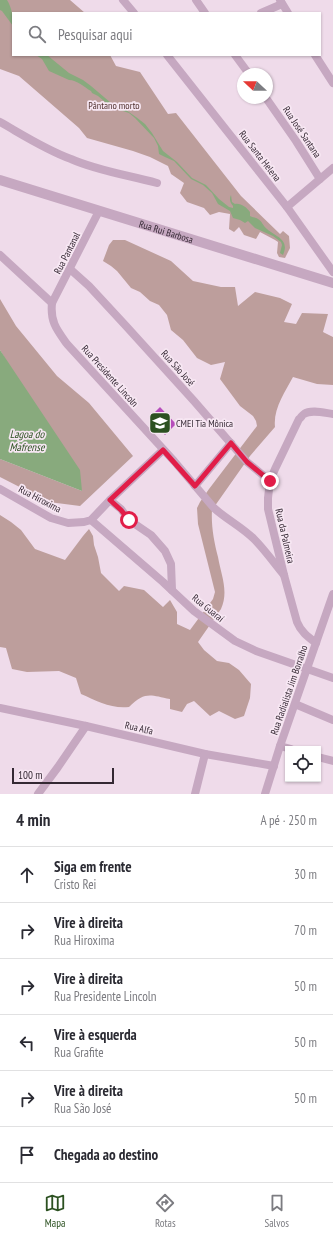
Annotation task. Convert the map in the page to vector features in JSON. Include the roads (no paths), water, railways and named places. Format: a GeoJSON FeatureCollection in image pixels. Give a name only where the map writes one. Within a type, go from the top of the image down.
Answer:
{"type":"FeatureCollection","features":[{"type":"Feature","properties":{"kind":"street"},"geometry":{"type":"LineString","coordinates":[[123,0],[133,12]]}},
{"type":"Feature","properties":{"kind":"street"},"geometry":{"type":"LineString","coordinates":[[196,0],[204,12]]}},
{"type":"Feature","properties":{"kind":"street"},"geometry":{"type":"LineString","coordinates":[[263,12],[281,2],[287,12]]}},
{"type":"Feature","properties":{"kind":"street","name":"Rua Santa Helena"},"geometry":{"type":"LineString","coordinates":[[168,56],[287,207],[333,272]]}},
{"type":"Feature","properties":{"kind":"street"},"geometry":{"type":"LineString","coordinates":[[236,56],[245,68]]}},
{"type":"Feature","properties":{"kind":"street"},"geometry":{"type":"LineString","coordinates":[[316,56],[333,83]]}},
{"type":"Feature","properties":{"kind":"street","name":"Rua José Santana"},"geometry":{"type":"LineString","coordinates":[[270,104],[320,179]]}},
{"type":"Feature","properties":{"kind":"street"},"geometry":{"type":"LineString","coordinates":[[0,122],[72,160],[103,170],[157,183]]}},
{"type":"Feature","properties":{"kind":"street"},"geometry":{"type":"LineString","coordinates":[[287,207],[333,168]]}},
{"type":"Feature","properties":{"kind":"street","name":"Rua Rui Barbosa"},"geometry":{"type":"LineString","coordinates":[[0,180],[333,282]]}},
{"type":"Feature","properties":{"kind":"street","name":"Rua Pantanal"},"geometry":{"type":"LineString","coordinates":[[52,304],[99,211]]}},
{"type":"Feature","properties":{"kind":"street"},"geometry":{"type":"LineString","coordinates":[[0,255],[52,304]]}},
{"type":"Feature","properties":{"kind":"street","name":"Rua São José"},"geometry":{"type":"LineString","coordinates":[[70,269],[89,286],[199,405],[247,462],[270,481]]}},
{"type":"Feature","properties":{"kind":"street","name":"Rua Presidente Lincoln"},"geometry":{"type":"LineString","coordinates":[[52,304],[51,311],[53,324],[67,344],[214,508],[253,538],[284,575]]}},
{"type":"Feature","properties":{"kind":"street","name":"Rua da Palmeira"},"geometry":{"type":"LineString","coordinates":[[316,643],[306,636],[298,626],[268,509],[268,498],[270,481],[275,469],[294,428],[304,414],[313,412],[333,414]]}},
{"type":"Feature","properties":{"kind":"street"},"geometry":{"type":"LineString","coordinates":[[195,486],[234,446]]}},
{"type":"Feature","properties":{"kind":"street"},"geometry":{"type":"LineString","coordinates":[[91,520],[163,450]]}},
{"type":"Feature","properties":{"kind":"street","name":"Rua Hiroxima"},"geometry":{"type":"LineString","coordinates":[[0,489],[51,518],[76,523],[91,520]]}},
{"type":"Feature","properties":{"kind":"street"},"geometry":{"type":"LineString","coordinates":[[110,500],[129,520],[151,535],[165,551],[171,564],[172,590]]}},
{"type":"Feature","properties":{"kind":"street","name":"Rua Guaraí"},"geometry":{"type":"LineString","coordinates":[[91,520],[194,611],[235,641],[256,651],[333,678]]}},
{"type":"Feature","properties":{"kind":"street","name":"Rua Radialista Jim Borralho"},"geometry":{"type":"LineString","coordinates":[[265,794],[280,746],[333,594]]}},
{"type":"Feature","properties":{"kind":"street"},"geometry":{"type":"LineString","coordinates":[[295,704],[333,720]]}},
{"type":"Feature","properties":{"kind":"street","name":"Rua Alfa"},"geometry":{"type":"LineString","coordinates":[[1,711],[86,726],[205,754],[274,766]]}},
{"type":"Feature","properties":{"kind":"street"},"geometry":{"type":"LineString","coordinates":[[38,794],[86,726]]}},
{"type":"Feature","properties":{"kind":"street"},"geometry":{"type":"LineString","coordinates":[[280,746],[285,747]]}},
{"type":"Feature","properties":{"kind":"street"},"geometry":{"type":"LineString","coordinates":[[195,794],[205,754]]}},
{"type":"Feature","properties":{"kind":"street"},"geometry":{"type":"LineString","coordinates":[[321,758],[333,761]]}},
{"type":"Feature","properties":{"kind":"water"},"geometry":{"type":"Polygon","coordinates":[[[0,0],[7,0],[12,13],[12,25],[2,11],[0,10],[0,0]]]}},
{"type":"Feature","properties":{"kind":"water"},"geometry":{"type":"Polygon","coordinates":[[[38,56],[48,56],[69,73],[83,80],[111,103],[126,110],[145,124],[163,151],[177,162],[192,178],[206,185],[219,199],[229,207],[233,208],[230,200],[231,195],[232,202],[245,207],[250,212],[250,216],[259,220],[266,228],[281,239],[285,245],[283,255],[280,253],[282,245],[281,242],[273,236],[255,228],[248,221],[245,223],[233,218],[230,211],[218,204],[212,193],[203,185],[191,179],[174,161],[159,154],[158,146],[154,138],[129,113],[111,107],[78,82],[69,80],[49,71],[42,59],[38,56]]]}},
{"type":"Feature","properties":{"kind":"water","name":"Lagoa do Mafrense"},"geometry":{"type":"Polygon","coordinates":[[[0,350],[80,470],[82,491],[0,459],[0,350]]]}},
{"type":"Feature","properties":{"kind":"place","name":"CMEI Tia Mônica"},"geometry":{"type":"Point","coordinates":[160,423]}},
{"type":"Feature","properties":{"kind":"park label","name":"Pântano morto"},"geometry":{"type":"Point","coordinates":[114,105]}}]}
